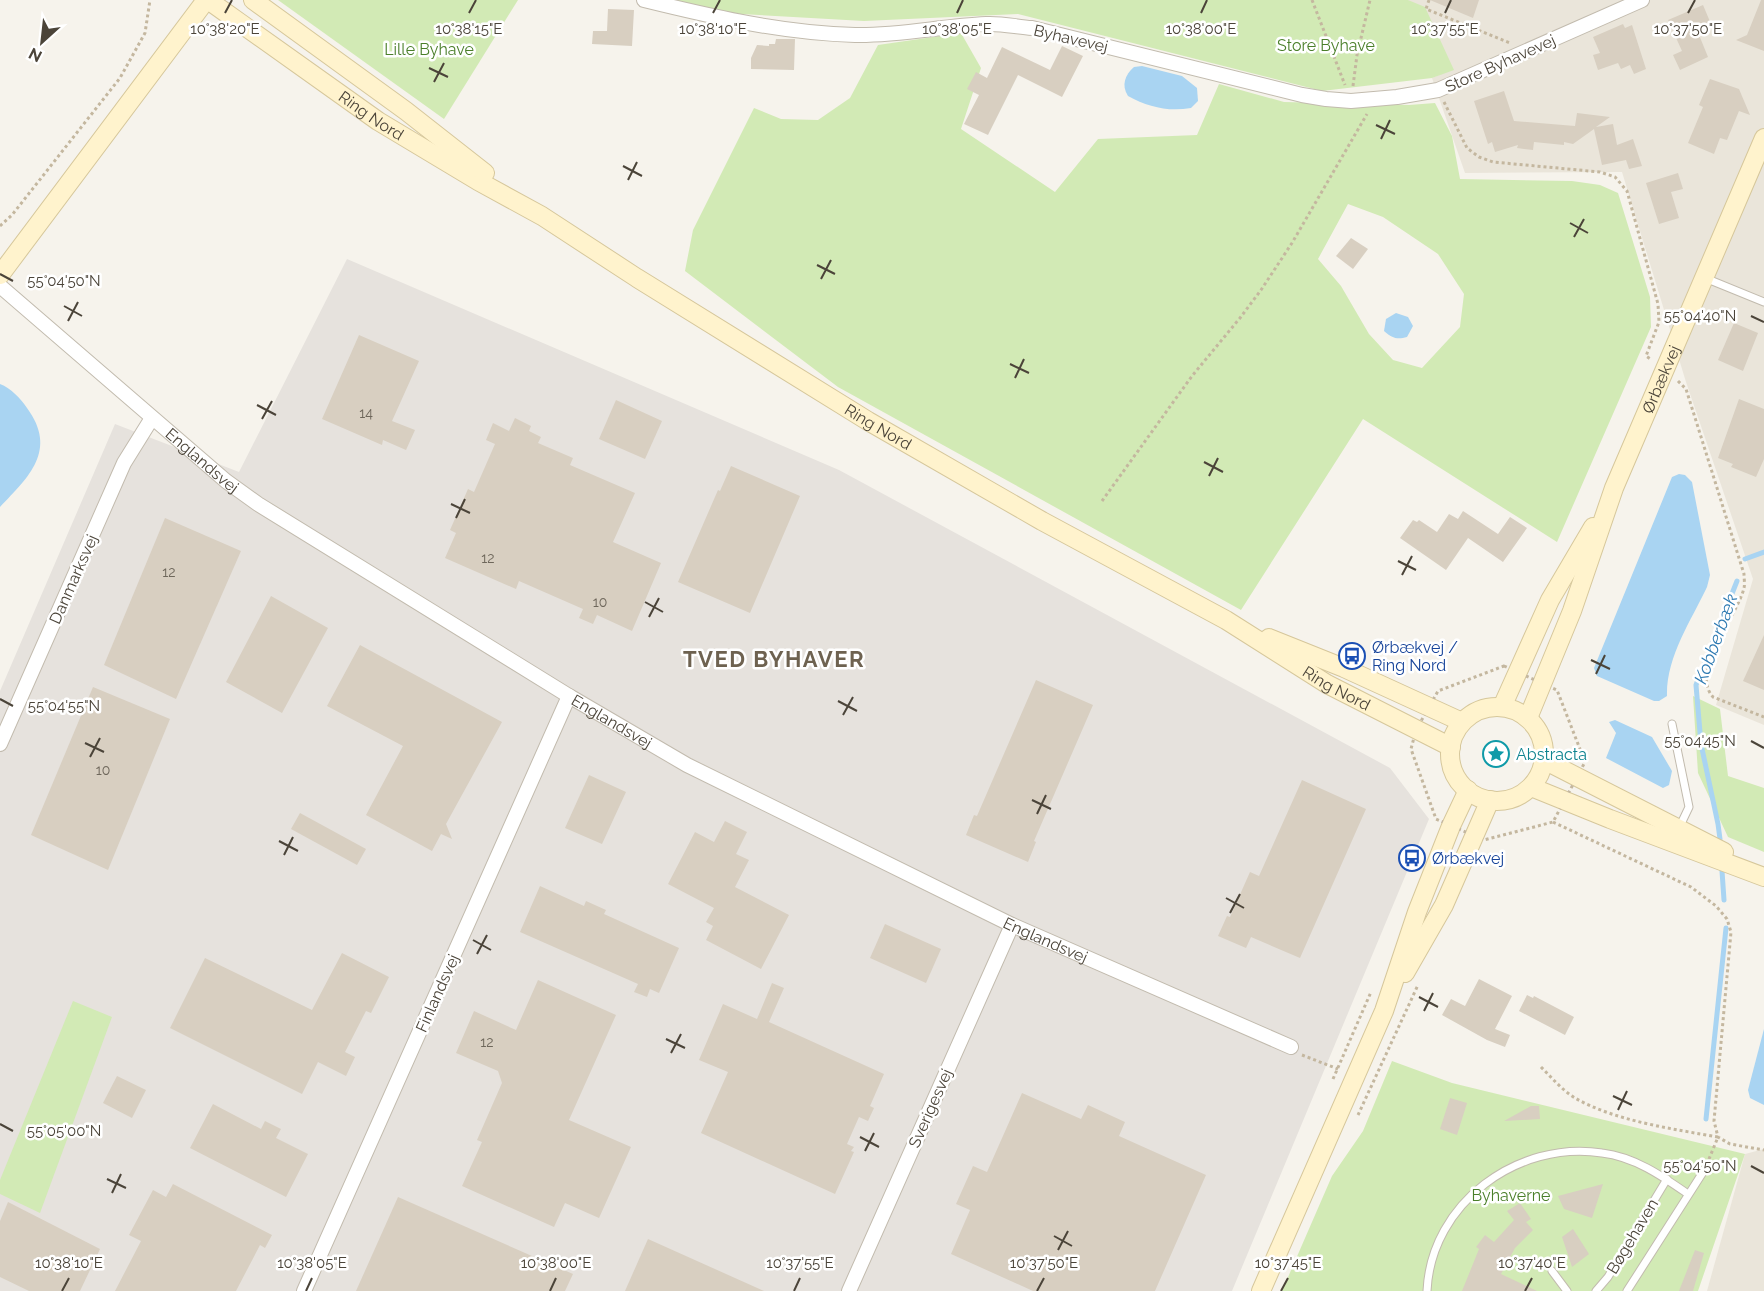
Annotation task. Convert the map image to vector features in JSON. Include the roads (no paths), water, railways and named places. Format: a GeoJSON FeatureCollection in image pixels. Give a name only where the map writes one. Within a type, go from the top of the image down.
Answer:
{"type":"FeatureCollection","features":[{"type":"Feature","properties":{"kind":"main road","name":"Ring Nord"},"geometry":{"type":"LineString","coordinates":[[207,0],[378,121],[542,216],[868,421],[1042,521],[1226,620],[1327,684],[1451,747]]}},
{"type":"Feature","properties":{"kind":"main road"},"geometry":{"type":"LineString","coordinates":[[0,275],[207,0]]}},
{"type":"Feature","properties":{"kind":"main road","name":"Ring Nord"},"geometry":{"type":"LineString","coordinates":[[254,0],[406,111],[542,216]]}},
{"type":"Feature","properties":{"kind":"main road","name":"Ørbækvej"},"geometry":{"type":"LineString","coordinates":[[1528,718],[1572,611],[1614,488],[1706,278],[1764,138]]}},
{"type":"Feature","properties":{"kind":"main road","name":"Ørbækvej"},"geometry":{"type":"LineString","coordinates":[[1502,707],[1550,600],[1614,488]]}},
{"type":"Feature","properties":{"kind":"main road","name":"Ring Nord"},"geometry":{"type":"LineString","coordinates":[[1226,620],[1344,668],[1462,722]]}},
{"type":"Feature","properties":{"kind":"main road"},"geometry":{"type":"LineString","coordinates":[[1502,707],[1528,718],[1538,730],[1544,745],[1544,760],[1540,774],[1531,787],[1505,800],[1490,800],[1468,790],[1458,778],[1452,764],[1451,747],[1462,722],[1474,713],[1487,708],[1502,707]]}},
{"type":"Feature","properties":{"kind":"main road"},"geometry":{"type":"LineString","coordinates":[[1544,760],[1679,828],[1764,875]]}},
{"type":"Feature","properties":{"kind":"main road"},"geometry":{"type":"LineString","coordinates":[[1531,787],[1764,875]]}},
{"type":"Feature","properties":{"kind":"main road"},"geometry":{"type":"LineString","coordinates":[[1262,1291],[1384,1011],[1417,912],[1468,790]]}},
{"type":"Feature","properties":{"kind":"main road"},"geometry":{"type":"LineString","coordinates":[[1384,1011],[1444,905],[1490,800]]}},
{"type":"Feature","properties":{"kind":"street","name":"Byhavevej"},"geometry":{"type":"LineString","coordinates":[[644,0],[722,19],[853,35],[888,34],[988,24],[1032,28],[1302,95],[1351,101]]}},
{"type":"Feature","properties":{"kind":"street","name":"Store Byhavevej"},"geometry":{"type":"LineString","coordinates":[[1351,101],[1438,90],[1642,0]]}},
{"type":"Feature","properties":{"kind":"street","name":"Englandsvej"},"geometry":{"type":"LineString","coordinates":[[0,286],[226,482],[569,696],[687,765],[1012,925],[1291,1047]]}},
{"type":"Feature","properties":{"kind":"street","name":"Danmarksvej"},"geometry":{"type":"LineString","coordinates":[[0,744],[124,463],[152,418]]}},
{"type":"Feature","properties":{"kind":"street","name":"Finlandsvej"},"geometry":{"type":"LineString","coordinates":[[304,1291],[569,696]]}},
{"type":"Feature","properties":{"kind":"street","name":"Sverigesvej"},"geometry":{"type":"LineString","coordinates":[[849,1291],[1012,925]]}},
{"type":"Feature","properties":{"kind":"lane"},"geometry":{"type":"LineString","coordinates":[[1706,278],[1764,302]]}},
{"type":"Feature","properties":{"kind":"lane"},"geometry":{"type":"LineString","coordinates":[[1672,724],[1689,807],[1679,828]]}},
{"type":"Feature","properties":{"kind":"lane","name":"Bøgehaven"},"geometry":{"type":"LineString","coordinates":[[1427,1291],[1427,1279],[1436,1246],[1453,1216],[1476,1190],[1504,1170],[1535,1157],[1569,1151],[1603,1153],[1636,1162],[1688,1194]]}},
{"type":"Feature","properties":{"kind":"lane","name":"Bøgehaven"},"geometry":{"type":"LineString","coordinates":[[1627,1291],[1705,1168]]}},
{"type":"Feature","properties":{"kind":"lane","name":"Bøgehaven"},"geometry":{"type":"LineString","coordinates":[[1596,1291],[1608,1277],[1666,1179]]}},
{"type":"Feature","properties":{"kind":"lane"},"geometry":{"type":"LineString","coordinates":[[1552,1271],[1567,1291]]}},
{"type":"Feature","properties":{"kind":"water"},"geometry":{"type":"Polygon","coordinates":[[[1142,66],[1182,76],[1197,88],[1198,101],[1191,108],[1166,109],[1151,106],[1128,96],[1124,84],[1126,77],[1134,67],[1142,66]]]}},
{"type":"Feature","properties":{"kind":"water"},"geometry":{"type":"Polygon","coordinates":[[[1396,313],[1408,317],[1413,326],[1407,337],[1395,338],[1384,331],[1386,319],[1396,313]]]}},
{"type":"Feature","properties":{"kind":"water"},"geometry":{"type":"Polygon","coordinates":[[[0,384],[19,398],[36,423],[40,437],[40,450],[29,474],[0,507],[0,384]]]}},
{"type":"Feature","properties":{"kind":"water"},"geometry":{"type":"Polygon","coordinates":[[[1679,474],[1685,475],[1692,482],[1710,575],[1707,587],[1675,653],[1667,696],[1654,701],[1597,676],[1594,668],[1672,477],[1679,474]]]}},
{"type":"Feature","properties":{"kind":"water"},"geometry":{"type":"Polygon","coordinates":[[[1615,720],[1652,737],[1672,771],[1669,785],[1663,788],[1606,758],[1616,733],[1609,722],[1615,720]]]}},
{"type":"Feature","properties":{"kind":"water"},"geometry":{"type":"Polygon","coordinates":[[[1764,1029],[1764,1105],[1750,1098],[1748,1090],[1764,1029]]]}},
{"type":"Feature","properties":{"kind":"waterway","name":"Kobberbæk"},"geometry":{"type":"LineString","coordinates":[[1745,559],[1764,552]]}},
{"type":"Feature","properties":{"kind":"waterway","name":"Kobberbæk"},"geometry":{"type":"LineString","coordinates":[[1720,839],[1701,744],[1696,685],[1737,581]]}},
{"type":"Feature","properties":{"kind":"waterway","name":"Kobberbæk"},"geometry":{"type":"LineString","coordinates":[[1722,871],[1724,900]]}},
{"type":"Feature","properties":{"kind":"waterway","name":"Kobberbæk"},"geometry":{"type":"LineString","coordinates":[[1706,1119],[1726,928]]}},
{"type":"Feature","properties":{"kind":"place","name":"Ørbækvej / Ring Nord"},"geometry":{"type":"Point","coordinates":[1352,656]}},
{"type":"Feature","properties":{"kind":"place","name":"Abstracta"},"geometry":{"type":"Point","coordinates":[1496,754]}},
{"type":"Feature","properties":{"kind":"place","name":"Ørbækvej"},"geometry":{"type":"Point","coordinates":[1412,858]}},
{"type":"Feature","properties":{"kind":"district","name":"TVED BYHAVER"},"geometry":{"type":"Point","coordinates":[774,659]}},
{"type":"Feature","properties":{"kind":"park label","name":"Store Byhave"},"geometry":{"type":"Point","coordinates":[1326,45]}},
{"type":"Feature","properties":{"kind":"park label","name":"Lille Byhave"},"geometry":{"type":"Point","coordinates":[429,49]}},
{"type":"Feature","properties":{"kind":"park label","name":"Byhaverne"},"geometry":{"type":"Point","coordinates":[1511,1195]}}]}
